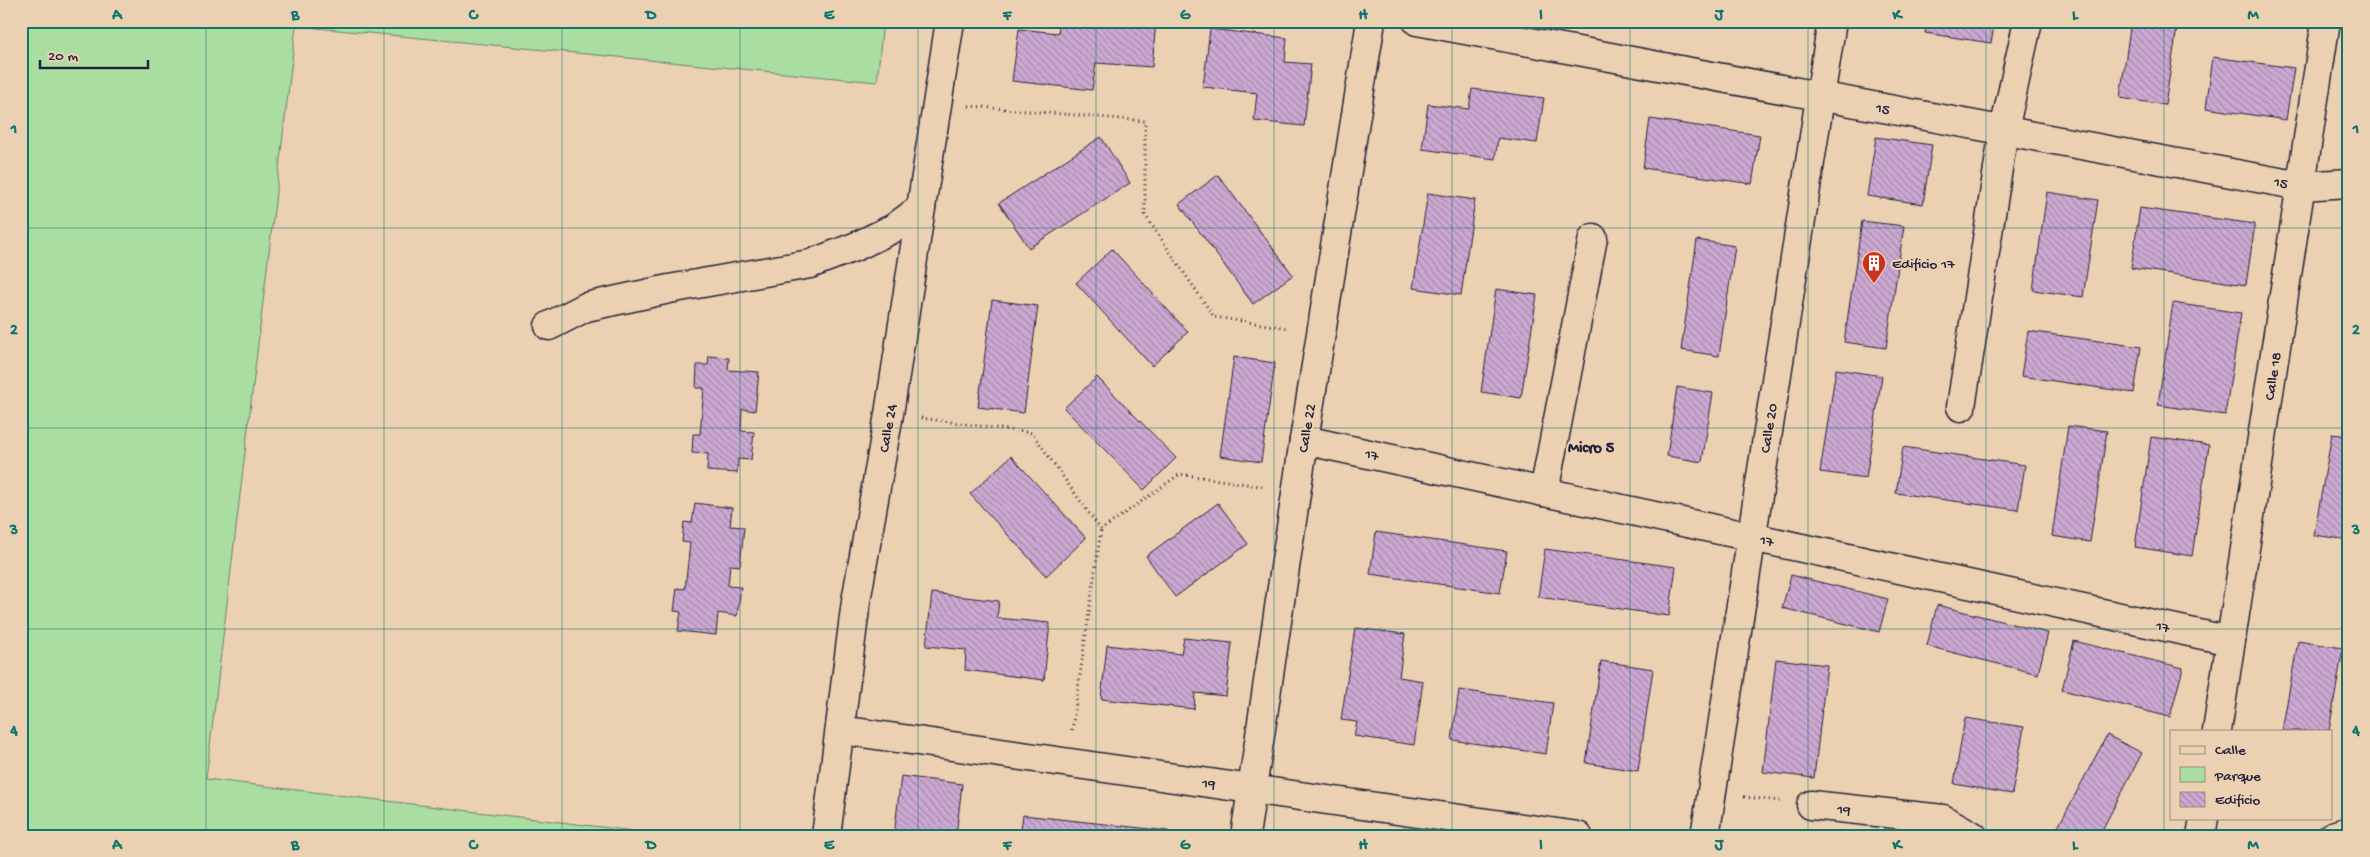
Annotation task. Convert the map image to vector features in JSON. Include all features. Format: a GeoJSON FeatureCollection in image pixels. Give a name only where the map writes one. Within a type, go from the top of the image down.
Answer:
{"type":"FeatureCollection","features":[{"type":"Feature","properties":{"kind":"street","name":"Calle 24"},"geometry":{"type":"LineString","coordinates":[[826,836],[856,601],[889,414],[950,21]]}},
{"type":"Feature","properties":{"kind":"street","name":"Calle 22"},"geometry":{"type":"LineString","coordinates":[[1244,836],[1304,440],[1371,21]]}},
{"type":"Feature","properties":{"kind":"street","name":"15"},"geometry":{"type":"LineString","coordinates":[[1417,21],[2301,186],[2349,183]]}},
{"type":"Feature","properties":{"kind":"street","name":"Calle 20"},"geometry":{"type":"LineString","coordinates":[[1705,836],[1832,21]]}},
{"type":"Feature","properties":{"kind":"street"},"geometry":{"type":"LineString","coordinates":[[1961,407],[2004,130],[2028,21]]}},
{"type":"Feature","properties":{"kind":"street","name":"Calle 18"},"geometry":{"type":"LineString","coordinates":[[2217,730],[2326,21]]}},
{"type":"Feature","properties":{"kind":"street"},"geometry":{"type":"LineString","coordinates":[[548,326],[586,307],[669,289],[810,264],[857,246],[894,228],[921,208]]}},
{"type":"Feature","properties":{"kind":"street"},"geometry":{"type":"LineString","coordinates":[[1544,492],[1593,238]]}},
{"type":"Feature","properties":{"kind":"street","name":"17"},"geometry":{"type":"LineString","coordinates":[[1304,440],[2231,641]]}},
{"type":"Feature","properties":{"kind":"street","name":"19"},"geometry":{"type":"LineString","coordinates":[[841,730],[1578,836]]}},
{"type":"Feature","properties":{"kind":"street","name":"19"},"geometry":{"type":"LineString","coordinates":[[1811,805],[1943,819],[1973,836]]}},
{"type":"Feature","properties":{"kind":"street"},"geometry":{"type":"LineString","coordinates":[[2201,836],[2204,820]]}},
{"type":"Feature","properties":{"kind":"street"},"geometry":{"type":"LineString","coordinates":[[2332,836],[2349,831]]}},
{"type":"Feature","properties":{"kind":"path"},"geometry":{"type":"LineString","coordinates":[[937,103],[1145,121],[1145,215],[1214,317],[1321,334]]}},
{"type":"Feature","properties":{"kind":"path"},"geometry":{"type":"LineString","coordinates":[[889,414],[1032,434],[1101,530],[1067,762]]}},
{"type":"Feature","properties":{"kind":"path"},"geometry":{"type":"LineString","coordinates":[[1101,530],[1180,474],[1296,492]]}},
{"type":"Feature","properties":{"kind":"path"},"geometry":{"type":"LineString","coordinates":[[1712,793],[1811,805]]}},
{"type":"Feature","properties":{"kind":"green space"},"geometry":{"type":"Polygon","coordinates":[[[21,21],[883,21],[877,82],[296,26],[206,779],[634,831],[633,836],[21,836],[21,21]]]}},
{"type":"Feature","properties":{"kind":"building"},"geometry":{"type":"Polygon","coordinates":[[[1060,21],[1156,21],[1152,67],[1096,63],[1092,90],[1012,81],[1019,29],[1058,33],[1060,21]]]}},
{"type":"Feature","properties":{"kind":"building"},"geometry":{"type":"Polygon","coordinates":[[[1927,21],[1995,21],[1991,43],[1925,33],[1927,21]]]}},
{"type":"Feature","properties":{"kind":"building"},"geometry":{"type":"Polygon","coordinates":[[[2131,21],[2178,22],[2165,105],[2120,98],[2131,21]]]}},
{"type":"Feature","properties":{"kind":"building"},"geometry":{"type":"Polygon","coordinates":[[[2267,21],[2302,21],[2302,26],[2267,21]]]}},
{"type":"Feature","properties":{"kind":"building"},"geometry":{"type":"Polygon","coordinates":[[[1210,29],[1287,38],[1285,62],[1311,64],[1304,126],[1254,121],[1257,93],[1203,87],[1210,29]]]}},
{"type":"Feature","properties":{"kind":"building"},"geometry":{"type":"Polygon","coordinates":[[[2213,57],[2294,68],[2286,120],[2206,108],[2213,57]]]}},
{"type":"Feature","properties":{"kind":"building"},"geometry":{"type":"Polygon","coordinates":[[[1472,89],[1544,98],[1537,143],[1498,138],[1495,159],[1422,149],[1428,104],[1469,109],[1472,89]]]}},
{"type":"Feature","properties":{"kind":"building"},"geometry":{"type":"Polygon","coordinates":[[[1650,119],[1760,135],[1752,184],[1643,168],[1650,119]]]}},
{"type":"Feature","properties":{"kind":"building"},"geometry":{"type":"Polygon","coordinates":[[[1101,137],[1130,183],[1029,248],[999,203],[1101,137]]]}},
{"type":"Feature","properties":{"kind":"building"},"geometry":{"type":"Polygon","coordinates":[[[1876,137],[1932,145],[1923,204],[1867,196],[1876,137]]]}},
{"type":"Feature","properties":{"kind":"building"},"geometry":{"type":"Polygon","coordinates":[[[1218,175],[1293,275],[1253,304],[1179,204],[1218,175]]]}},
{"type":"Feature","properties":{"kind":"building"},"geometry":{"type":"Polygon","coordinates":[[[2047,192],[2098,200],[2083,297],[2033,290],[2047,192]]]}},
{"type":"Feature","properties":{"kind":"building"},"geometry":{"type":"Polygon","coordinates":[[[1428,193],[1475,200],[1461,295],[1413,288],[1428,193]]]}},
{"type":"Feature","properties":{"kind":"building"},"geometry":{"type":"Polygon","coordinates":[[[2140,208],[2255,224],[2246,285],[2131,268],[2140,208]]]}},
{"type":"Feature","properties":{"kind":"building","name":"Edificio 17"},"geometry":{"type":"Polygon","coordinates":[[[1862,221],[1904,226],[1886,348],[1844,342],[1862,221]]]}},
{"type":"Feature","properties":{"kind":"building"},"geometry":{"type":"Polygon","coordinates":[[[1697,240],[1735,246],[1719,356],[1681,350],[1697,240]]]}},
{"type":"Feature","properties":{"kind":"building"},"geometry":{"type":"Polygon","coordinates":[[[1112,249],[1188,332],[1152,366],[1076,283],[1112,249]]]}},
{"type":"Feature","properties":{"kind":"building"},"geometry":{"type":"Polygon","coordinates":[[[1496,289],[1537,295],[1521,398],[1481,392],[1496,289]]]}},
{"type":"Feature","properties":{"kind":"building"},"geometry":{"type":"Polygon","coordinates":[[[992,300],[1038,306],[1024,413],[978,407],[992,300]]]}},
{"type":"Feature","properties":{"kind":"building"},"geometry":{"type":"Polygon","coordinates":[[[2173,303],[2241,313],[2225,415],[2158,405],[2173,303]]]}},
{"type":"Feature","properties":{"kind":"building"},"geometry":{"type":"Polygon","coordinates":[[[2028,331],[2141,347],[2134,393],[2021,376],[2028,331]]]}},
{"type":"Feature","properties":{"kind":"building"},"geometry":{"type":"Polygon","coordinates":[[[709,356],[729,358],[728,370],[759,372],[755,411],[742,409],[741,431],[754,432],[751,460],[738,459],[737,473],[707,471],[708,454],[692,453],[693,434],[700,434],[704,388],[696,388],[697,365],[708,365],[709,356]]]}},
{"type":"Feature","properties":{"kind":"building"},"geometry":{"type":"Polygon","coordinates":[[[1234,357],[1275,363],[1261,462],[1220,456],[1234,357]]]}},
{"type":"Feature","properties":{"kind":"building"},"geometry":{"type":"Polygon","coordinates":[[[1836,369],[1882,376],[1866,478],[1820,472],[1836,369]]]}},
{"type":"Feature","properties":{"kind":"building"},"geometry":{"type":"Polygon","coordinates":[[[1097,377],[1176,458],[1144,490],[1064,408],[1097,377]]]}},
{"type":"Feature","properties":{"kind":"building"},"geometry":{"type":"Polygon","coordinates":[[[2349,377],[2349,407],[2344,406],[2349,377]]]}},
{"type":"Feature","properties":{"kind":"building"},"geometry":{"type":"Polygon","coordinates":[[[1677,387],[1713,393],[1702,462],[1667,456],[1677,387]]]}},
{"type":"Feature","properties":{"kind":"building"},"geometry":{"type":"Polygon","coordinates":[[[2068,426],[2107,431],[2090,542],[2052,536],[2068,426]]]}},
{"type":"Feature","properties":{"kind":"building"},"geometry":{"type":"Polygon","coordinates":[[[2332,434],[2349,436],[2349,540],[2314,535],[2332,434]]]}},
{"type":"Feature","properties":{"kind":"building"},"geometry":{"type":"Polygon","coordinates":[[[2151,437],[2209,445],[2192,556],[2135,547],[2151,437]]]}},
{"type":"Feature","properties":{"kind":"building"},"geometry":{"type":"Polygon","coordinates":[[[1903,447],[2025,465],[2018,510],[1896,493],[1903,447]]]}},
{"type":"Feature","properties":{"kind":"building"},"geometry":{"type":"Polygon","coordinates":[[[1011,456],[1086,538],[1046,576],[970,494],[1011,456]]]}},
{"type":"Feature","properties":{"kind":"building"},"geometry":{"type":"Polygon","coordinates":[[[695,503],[732,508],[730,526],[744,527],[740,566],[730,565],[728,586],[741,587],[737,616],[718,613],[716,635],[678,631],[681,612],[674,611],[677,588],[685,589],[690,543],[682,542],[684,522],[692,523],[695,503]]]}},
{"type":"Feature","properties":{"kind":"building"},"geometry":{"type":"Polygon","coordinates":[[[1218,503],[1248,544],[1175,597],[1146,556],[1218,503]]]}},
{"type":"Feature","properties":{"kind":"building"},"geometry":{"type":"Polygon","coordinates":[[[1376,532],[1507,551],[1500,593],[1370,574],[1376,532]]]}},
{"type":"Feature","properties":{"kind":"building"},"geometry":{"type":"Polygon","coordinates":[[[1545,549],[1676,567],[1669,616],[1538,597],[1545,549]]]}},
{"type":"Feature","properties":{"kind":"building"},"geometry":{"type":"Polygon","coordinates":[[[1791,575],[1888,599],[1879,632],[1782,608],[1791,575]]]}},
{"type":"Feature","properties":{"kind":"building"},"geometry":{"type":"Polygon","coordinates":[[[932,593],[999,601],[997,618],[1050,623],[1044,680],[965,670],[966,650],[926,646],[932,593]]]}},
{"type":"Feature","properties":{"kind":"building"},"geometry":{"type":"Polygon","coordinates":[[[1937,605],[2048,633],[2038,674],[1927,646],[1937,605]]]}},
{"type":"Feature","properties":{"kind":"building"},"geometry":{"type":"Polygon","coordinates":[[[1355,628],[1405,634],[1399,677],[1423,681],[1414,745],[1354,736],[1357,722],[1341,720],[1355,628]]]}},
{"type":"Feature","properties":{"kind":"building"},"geometry":{"type":"Polygon","coordinates":[[[1184,638],[1232,643],[1226,696],[1195,693],[1194,709],[1101,699],[1107,645],[1181,654],[1184,638]]]}},
{"type":"Feature","properties":{"kind":"building"},"geometry":{"type":"Polygon","coordinates":[[[2074,641],[2183,668],[2170,717],[2062,690],[2074,641]]]}},
{"type":"Feature","properties":{"kind":"building"},"geometry":{"type":"Polygon","coordinates":[[[2298,641],[2343,648],[2329,730],[2282,730],[2298,641]]]}},
{"type":"Feature","properties":{"kind":"building"},"geometry":{"type":"Polygon","coordinates":[[[1776,659],[1827,665],[1814,778],[1763,772],[1776,659]]]}},
{"type":"Feature","properties":{"kind":"building"},"geometry":{"type":"Polygon","coordinates":[[[1601,661],[1653,669],[1638,771],[1586,763],[1601,661]]]}},
{"type":"Feature","properties":{"kind":"building"},"geometry":{"type":"Polygon","coordinates":[[[1459,690],[1553,703],[1546,754],[1452,740],[1459,690]]]}},
{"type":"Feature","properties":{"kind":"building"},"geometry":{"type":"Polygon","coordinates":[[[1965,718],[2024,727],[2012,794],[1954,784],[1965,718]]]}},
{"type":"Feature","properties":{"kind":"building"},"geometry":{"type":"Polygon","coordinates":[[[2107,735],[2142,753],[2099,836],[2075,836],[2058,827],[2107,735]]]}},
{"type":"Feature","properties":{"kind":"building"},"geometry":{"type":"Polygon","coordinates":[[[901,776],[962,784],[956,836],[894,836],[901,776]]]}},
{"type":"Feature","properties":{"kind":"building"},"geometry":{"type":"Polygon","coordinates":[[[1023,815],[1168,831],[1168,836],[1020,836],[1023,815]]]}},
{"type":"Feature","properties":{"kind":"place","name":"Edificio 17"},"geometry":{"type":"Point","coordinates":[1874,284]}},
{"type":"Feature","properties":{"kind":"district","name":"Micro 5"},"geometry":{"type":"Point","coordinates":[1591,446]}}]}
